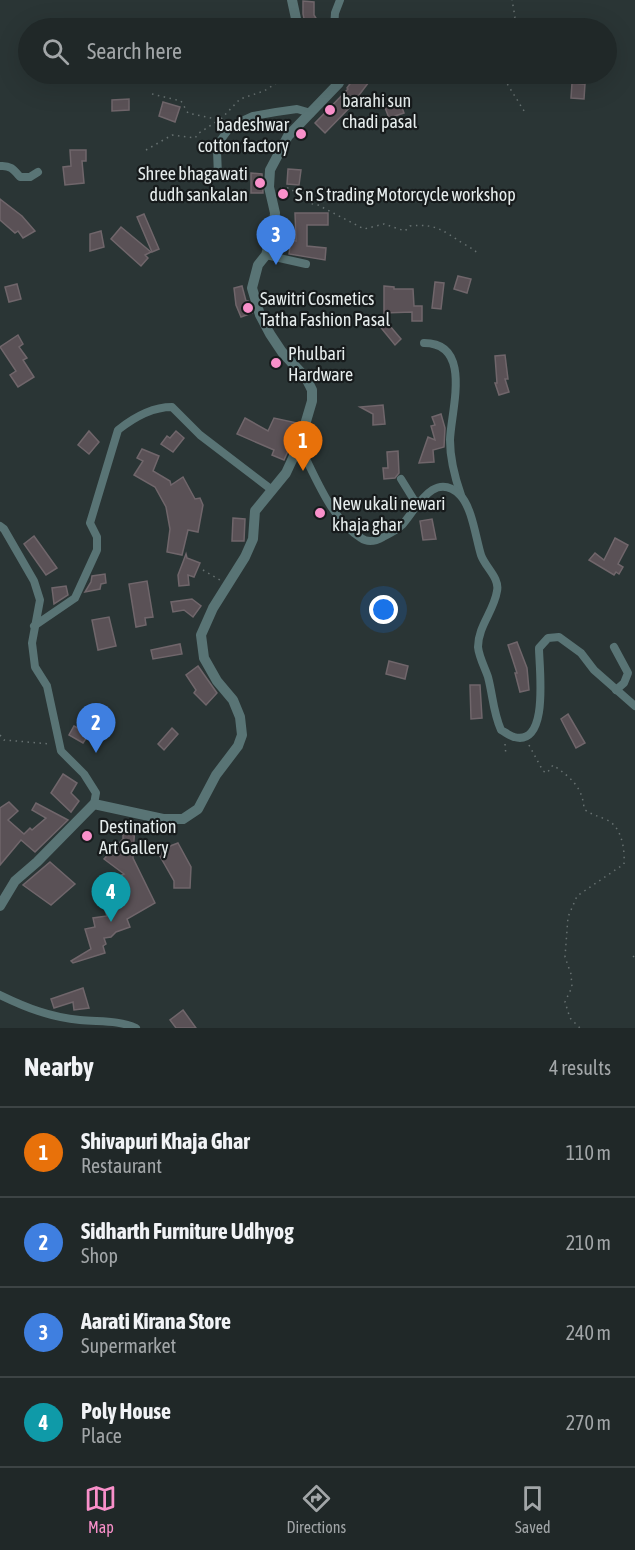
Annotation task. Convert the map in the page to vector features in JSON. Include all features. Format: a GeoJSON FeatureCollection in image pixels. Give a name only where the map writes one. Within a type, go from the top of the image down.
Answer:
{"type":"FeatureCollection","features":[{"type":"Feature","properties":{"kind":"street"},"geometry":{"type":"LineString","coordinates":[[292,0],[296,18]]}},
{"type":"Feature","properties":{"kind":"street"},"geometry":{"type":"LineString","coordinates":[[335,18],[340,0]]}},
{"type":"Feature","properties":{"kind":"street"},"geometry":{"type":"LineString","coordinates":[[94,804],[162,819],[183,819],[198,809],[216,775],[238,746],[242,735],[240,717],[233,700],[204,658],[201,635],[213,608],[253,539],[255,511],[286,473],[299,445],[312,401],[312,390],[306,378],[282,352],[260,315],[252,288],[258,265],[266,255],[273,230],[275,213],[269,187],[270,170],[288,136],[338,84]]}},
{"type":"Feature","properties":{"kind":"street"},"geometry":{"type":"LineString","coordinates":[[218,176],[217,151],[220,141],[231,126],[253,116],[276,112],[297,109],[311,113]]}},
{"type":"Feature","properties":{"kind":"street"},"geometry":{"type":"LineString","coordinates":[[0,166],[12,167],[20,177],[30,177],[38,172]]}},
{"type":"Feature","properties":{"kind":"street"},"geometry":{"type":"LineString","coordinates":[[266,255],[306,264]]}},
{"type":"Feature","properties":{"kind":"street"},"geometry":{"type":"LineString","coordinates":[[424,343],[434,343],[445,348],[455,363],[451,455],[461,496],[470,513],[482,558],[494,577],[498,590],[482,627],[478,648],[488,679],[493,712],[501,730],[515,738],[533,732],[540,706],[539,648],[548,638],[559,637],[581,653],[594,670],[635,706]]}},
{"type":"Feature","properties":{"kind":"street"},"geometry":{"type":"LineString","coordinates":[[34,626],[75,598],[97,550],[97,537],[90,523],[115,438],[118,430],[135,418],[162,407],[172,407],[200,435],[272,490]]}},
{"type":"Feature","properties":{"kind":"street"},"geometry":{"type":"LineString","coordinates":[[299,445],[328,503],[340,519],[362,539],[371,541],[380,539],[400,527],[428,492],[437,487],[447,487],[461,496]]}},
{"type":"Feature","properties":{"kind":"street"},"geometry":{"type":"LineString","coordinates":[[401,479],[414,500],[419,503]]}},
{"type":"Feature","properties":{"kind":"street"},"geometry":{"type":"LineString","coordinates":[[0,526],[34,581],[40,600],[32,643],[35,667],[47,686],[61,751],[84,774],[96,793],[94,804],[15,881],[0,906]]}},
{"type":"Feature","properties":{"kind":"street"},"geometry":{"type":"LineString","coordinates":[[614,647],[628,673],[624,682],[616,690]]}},
{"type":"Feature","properties":{"kind":"street"},"geometry":{"type":"LineString","coordinates":[[0,995],[39,1013],[80,1020],[128,1024],[136,1028]]}},
{"type":"Feature","properties":{"kind":"path"},"geometry":{"type":"LineString","coordinates":[[512,0],[514,18]]}},
{"type":"Feature","properties":{"kind":"path"},"geometry":{"type":"LineString","coordinates":[[147,150],[172,135],[195,138],[219,120],[240,99],[264,91],[275,84]]}},
{"type":"Feature","properties":{"kind":"path"},"geometry":{"type":"LineString","coordinates":[[507,84],[526,114]]}},
{"type":"Feature","properties":{"kind":"path"},"geometry":{"type":"LineString","coordinates":[[152,94],[181,101],[188,113],[219,120]]}},
{"type":"Feature","properties":{"kind":"path"},"geometry":{"type":"LineString","coordinates":[[269,187],[290,188],[308,203],[318,205],[364,229],[384,224],[405,231],[410,226],[424,224],[445,230],[473,248],[479,255]]}},
{"type":"Feature","properties":{"kind":"path"},"geometry":{"type":"LineString","coordinates":[[203,570],[228,585]]}},
{"type":"Feature","properties":{"kind":"path"},"geometry":{"type":"LineString","coordinates":[[0,735],[4,740],[52,744],[61,751]]}},
{"type":"Feature","properties":{"kind":"path"},"geometry":{"type":"LineString","coordinates":[[524,736],[543,771],[547,773],[553,765],[572,778],[584,798],[584,809],[612,823],[625,848],[624,864],[577,897],[568,917],[565,957],[571,974],[572,987],[565,1002],[570,1018],[580,1028]]}},
{"type":"Feature","properties":{"kind":"building"},"geometry":{"type":"Polygon","coordinates":[[[303,1],[314,2],[316,18],[304,18],[303,1]]]}},
{"type":"Feature","properties":{"kind":"building"},"geometry":{"type":"Polygon","coordinates":[[[350,84],[367,84],[357,100],[325,133],[315,123],[350,84]]]}},
{"type":"Feature","properties":{"kind":"building"},"geometry":{"type":"Polygon","coordinates":[[[572,84],[585,84],[584,99],[571,98],[572,84]]]}},
{"type":"Feature","properties":{"kind":"building"},"geometry":{"type":"Polygon","coordinates":[[[129,99],[129,110],[112,111],[112,100],[129,99]]]}},
{"type":"Feature","properties":{"kind":"building"},"geometry":{"type":"Polygon","coordinates":[[[399,99],[404,113],[389,118],[384,105],[399,99]]]}},
{"type":"Feature","properties":{"kind":"building"},"geometry":{"type":"Polygon","coordinates":[[[163,102],[180,107],[175,122],[159,116],[163,102]]]}},
{"type":"Feature","properties":{"kind":"building"},"geometry":{"type":"Polygon","coordinates":[[[70,150],[86,150],[86,161],[82,161],[84,183],[65,185],[63,167],[71,166],[70,150]]]}},
{"type":"Feature","properties":{"kind":"building"},"geometry":{"type":"Polygon","coordinates":[[[288,169],[301,170],[299,185],[287,184],[288,169]]]}},
{"type":"Feature","properties":{"kind":"building"},"geometry":{"type":"Polygon","coordinates":[[[251,173],[262,174],[263,193],[251,193],[251,173]]]}},
{"type":"Feature","properties":{"kind":"building"},"geometry":{"type":"Polygon","coordinates":[[[0,199],[22,216],[35,231],[23,238],[18,231],[15,233],[0,220],[0,199]]]}},
{"type":"Feature","properties":{"kind":"building"},"geometry":{"type":"Polygon","coordinates":[[[295,213],[328,213],[328,225],[307,225],[307,246],[326,248],[325,260],[289,254],[291,240],[296,241],[295,213]]]}},
{"type":"Feature","properties":{"kind":"building"},"geometry":{"type":"Polygon","coordinates":[[[144,214],[159,249],[152,252],[137,217],[144,214]]]}},
{"type":"Feature","properties":{"kind":"building"},"geometry":{"type":"Polygon","coordinates":[[[121,227],[151,252],[145,255],[148,258],[141,266],[111,239],[121,227]]]}},
{"type":"Feature","properties":{"kind":"building"},"geometry":{"type":"Polygon","coordinates":[[[101,231],[104,247],[90,251],[90,234],[101,231]]]}},
{"type":"Feature","properties":{"kind":"building"},"geometry":{"type":"Polygon","coordinates":[[[458,276],[471,279],[467,293],[454,289],[458,276]]]}},
{"type":"Feature","properties":{"kind":"building"},"geometry":{"type":"Polygon","coordinates":[[[435,282],[444,283],[441,309],[432,308],[435,282]]]}},
{"type":"Feature","properties":{"kind":"building"},"geometry":{"type":"Polygon","coordinates":[[[17,284],[21,299],[9,302],[5,287],[17,284]]]}},
{"type":"Feature","properties":{"kind":"building"},"geometry":{"type":"Polygon","coordinates":[[[242,286],[252,313],[241,317],[236,305],[234,288],[242,286]]]}},
{"type":"Feature","properties":{"kind":"building"},"geometry":{"type":"Polygon","coordinates":[[[384,286],[394,287],[394,289],[413,289],[414,306],[422,306],[422,321],[412,321],[412,312],[384,313],[384,286]]]}},
{"type":"Feature","properties":{"kind":"building"},"geometry":{"type":"Polygon","coordinates":[[[384,319],[401,339],[395,345],[378,324],[384,319]]]}},
{"type":"Feature","properties":{"kind":"building"},"geometry":{"type":"Polygon","coordinates":[[[18,335],[23,344],[19,347],[27,358],[23,360],[34,377],[18,387],[10,375],[16,371],[0,347],[18,335]]]}},
{"type":"Feature","properties":{"kind":"building"},"geometry":{"type":"Polygon","coordinates":[[[505,355],[508,379],[505,379],[509,392],[499,395],[495,383],[497,383],[495,356],[505,355]]]}},
{"type":"Feature","properties":{"kind":"building"},"geometry":{"type":"Polygon","coordinates":[[[383,405],[385,424],[373,425],[373,414],[360,407],[383,405]]]}},
{"type":"Feature","properties":{"kind":"building"},"geometry":{"type":"Polygon","coordinates":[[[441,414],[445,428],[444,447],[433,450],[434,462],[419,463],[428,437],[435,440],[431,426],[435,425],[432,417],[441,414]]]}},
{"type":"Feature","properties":{"kind":"building"},"geometry":{"type":"Polygon","coordinates":[[[245,418],[268,431],[274,418],[297,423],[284,460],[272,455],[274,450],[237,434],[245,418]]]}},
{"type":"Feature","properties":{"kind":"building"},"geometry":{"type":"Polygon","coordinates":[[[89,431],[99,442],[89,454],[78,445],[89,431]]]}},
{"type":"Feature","properties":{"kind":"building"},"geometry":{"type":"Polygon","coordinates":[[[176,431],[184,438],[173,452],[161,444],[167,436],[170,438],[176,431]]]}},
{"type":"Feature","properties":{"kind":"building"},"geometry":{"type":"Polygon","coordinates":[[[142,449],[159,456],[153,471],[170,481],[171,485],[183,477],[195,499],[200,498],[203,505],[198,532],[188,530],[182,555],[167,552],[170,529],[166,507],[155,487],[134,475],[143,461],[137,458],[142,449]]]}},
{"type":"Feature","properties":{"kind":"building"},"geometry":{"type":"Polygon","coordinates":[[[398,451],[399,473],[395,478],[384,479],[383,468],[388,468],[387,452],[398,451]]]}},
{"type":"Feature","properties":{"kind":"building"},"geometry":{"type":"Polygon","coordinates":[[[233,518],[245,519],[244,541],[232,541],[233,518]]]}},
{"type":"Feature","properties":{"kind":"building"},"geometry":{"type":"Polygon","coordinates":[[[432,519],[436,539],[423,540],[420,521],[432,519]]]}},
{"type":"Feature","properties":{"kind":"building"},"geometry":{"type":"Polygon","coordinates":[[[34,536],[57,568],[46,575],[24,544],[34,536]]]}},
{"type":"Feature","properties":{"kind":"building"},"geometry":{"type":"Polygon","coordinates":[[[615,538],[628,545],[618,564],[623,567],[619,574],[616,572],[614,575],[589,560],[595,553],[604,560],[615,538]]]}},
{"type":"Feature","properties":{"kind":"building"},"geometry":{"type":"Polygon","coordinates":[[[186,554],[187,558],[200,563],[194,577],[188,575],[189,585],[179,586],[178,575],[186,554]]]}},
{"type":"Feature","properties":{"kind":"building"},"geometry":{"type":"Polygon","coordinates":[[[105,574],[106,583],[101,584],[100,589],[85,592],[92,576],[105,574]]]}},
{"type":"Feature","properties":{"kind":"building"},"geometry":{"type":"Polygon","coordinates":[[[147,581],[153,617],[145,618],[146,625],[136,627],[129,584],[147,581]]]}},
{"type":"Feature","properties":{"kind":"building"},"geometry":{"type":"Polygon","coordinates":[[[66,586],[68,595],[54,604],[52,588],[66,586]]]}},
{"type":"Feature","properties":{"kind":"building"},"geometry":{"type":"Polygon","coordinates":[[[192,599],[201,606],[193,617],[184,610],[173,612],[171,602],[192,599]]]}},
{"type":"Feature","properties":{"kind":"building"},"geometry":{"type":"Polygon","coordinates":[[[109,617],[116,646],[98,650],[92,620],[109,617]]]}},
{"type":"Feature","properties":{"kind":"building"},"geometry":{"type":"Polygon","coordinates":[[[517,642],[527,668],[529,690],[520,692],[508,645],[517,642]]]}},
{"type":"Feature","properties":{"kind":"building"},"geometry":{"type":"Polygon","coordinates":[[[180,644],[182,654],[153,659],[151,650],[180,644]]]}},
{"type":"Feature","properties":{"kind":"building"},"geometry":{"type":"Polygon","coordinates":[[[389,661],[408,666],[405,679],[386,674],[389,661]]]}},
{"type":"Feature","properties":{"kind":"building"},"geometry":{"type":"Polygon","coordinates":[[[198,666],[217,693],[206,705],[194,693],[196,690],[186,675],[198,666]]]}},
{"type":"Feature","properties":{"kind":"building"},"geometry":{"type":"Polygon","coordinates":[[[470,685],[480,685],[482,718],[471,719],[470,685]]]}},
{"type":"Feature","properties":{"kind":"building"},"geometry":{"type":"Polygon","coordinates":[[[568,714],[585,743],[576,748],[561,719],[568,714]]]}},
{"type":"Feature","properties":{"kind":"building"},"geometry":{"type":"Polygon","coordinates":[[[74,726],[89,734],[83,743],[69,735],[74,726]]]}},
{"type":"Feature","properties":{"kind":"building"},"geometry":{"type":"Polygon","coordinates":[[[172,728],[178,734],[164,750],[158,744],[172,728]]]}},
{"type":"Feature","properties":{"kind":"building"},"geometry":{"type":"Polygon","coordinates":[[[63,774],[77,783],[71,793],[79,801],[71,812],[51,793],[63,774]]]}},
{"type":"Feature","properties":{"kind":"building"},"geometry":{"type":"Polygon","coordinates":[[[9,802],[18,811],[8,820],[24,834],[46,818],[32,810],[36,803],[68,820],[35,852],[21,840],[0,865],[0,808],[9,802]]]}},
{"type":"Feature","properties":{"kind":"building"},"geometry":{"type":"Polygon","coordinates":[[[123,823],[135,823],[133,858],[155,903],[127,919],[130,927],[116,932],[111,937],[104,938],[105,953],[73,963],[71,961],[91,949],[85,929],[95,927],[93,918],[107,916],[97,886],[124,874],[104,859],[123,839],[123,823]]]}},
{"type":"Feature","properties":{"kind":"building"},"geometry":{"type":"Polygon","coordinates":[[[178,843],[191,867],[190,888],[174,888],[174,881],[157,851],[178,843]]]}},
{"type":"Feature","properties":{"kind":"building"},"geometry":{"type":"Polygon","coordinates":[[[50,862],[75,884],[51,905],[23,885],[50,862]]]}},
{"type":"Feature","properties":{"kind":"building"},"geometry":{"type":"Polygon","coordinates":[[[83,988],[89,1008],[74,1010],[73,1002],[54,1008],[51,999],[83,988]]]}},
{"type":"Feature","properties":{"kind":"building"},"geometry":{"type":"Polygon","coordinates":[[[183,1010],[196,1028],[176,1028],[170,1020],[183,1010]]]}},
{"type":"Feature","properties":{"kind":"place","name":"barahi sun chadi pasal"},"geometry":{"type":"Point","coordinates":[330,110]}},
{"type":"Feature","properties":{"kind":"place","name":"badeshwar cotton factory"},"geometry":{"type":"Point","coordinates":[301,134]}},
{"type":"Feature","properties":{"kind":"place","name":"Shree bhagawati dudh sankalan"},"geometry":{"type":"Point","coordinates":[260,183]}},
{"type":"Feature","properties":{"kind":"place","name":"S n S trading Motorcycle workshop"},"geometry":{"type":"Point","coordinates":[283,194]}},
{"type":"Feature","properties":{"kind":"place","name":"Aarati Kirana Store"},"geometry":{"type":"Point","coordinates":[276,265]}},
{"type":"Feature","properties":{"kind":"place","name":"Sawitri Cosmetics Tatha Fashion Pasal"},"geometry":{"type":"Point","coordinates":[248,308]}},
{"type":"Feature","properties":{"kind":"place","name":"Phulbari Hardware"},"geometry":{"type":"Point","coordinates":[276,363]}},
{"type":"Feature","properties":{"kind":"place","name":"Shivapuri Khaja Ghar"},"geometry":{"type":"Point","coordinates":[303,471]}},
{"type":"Feature","properties":{"kind":"place","name":"New ukali newari khaja ghar"},"geometry":{"type":"Point","coordinates":[320,513]}},
{"type":"Feature","properties":{"kind":"place","name":"Sidharth Furniture Udhyog"},"geometry":{"type":"Point","coordinates":[96,753]}},
{"type":"Feature","properties":{"kind":"place","name":"Destination Art Gallery"},"geometry":{"type":"Point","coordinates":[87,836]}},
{"type":"Feature","properties":{"kind":"place","name":"Poly House"},"geometry":{"type":"Point","coordinates":[111,922]}}]}
